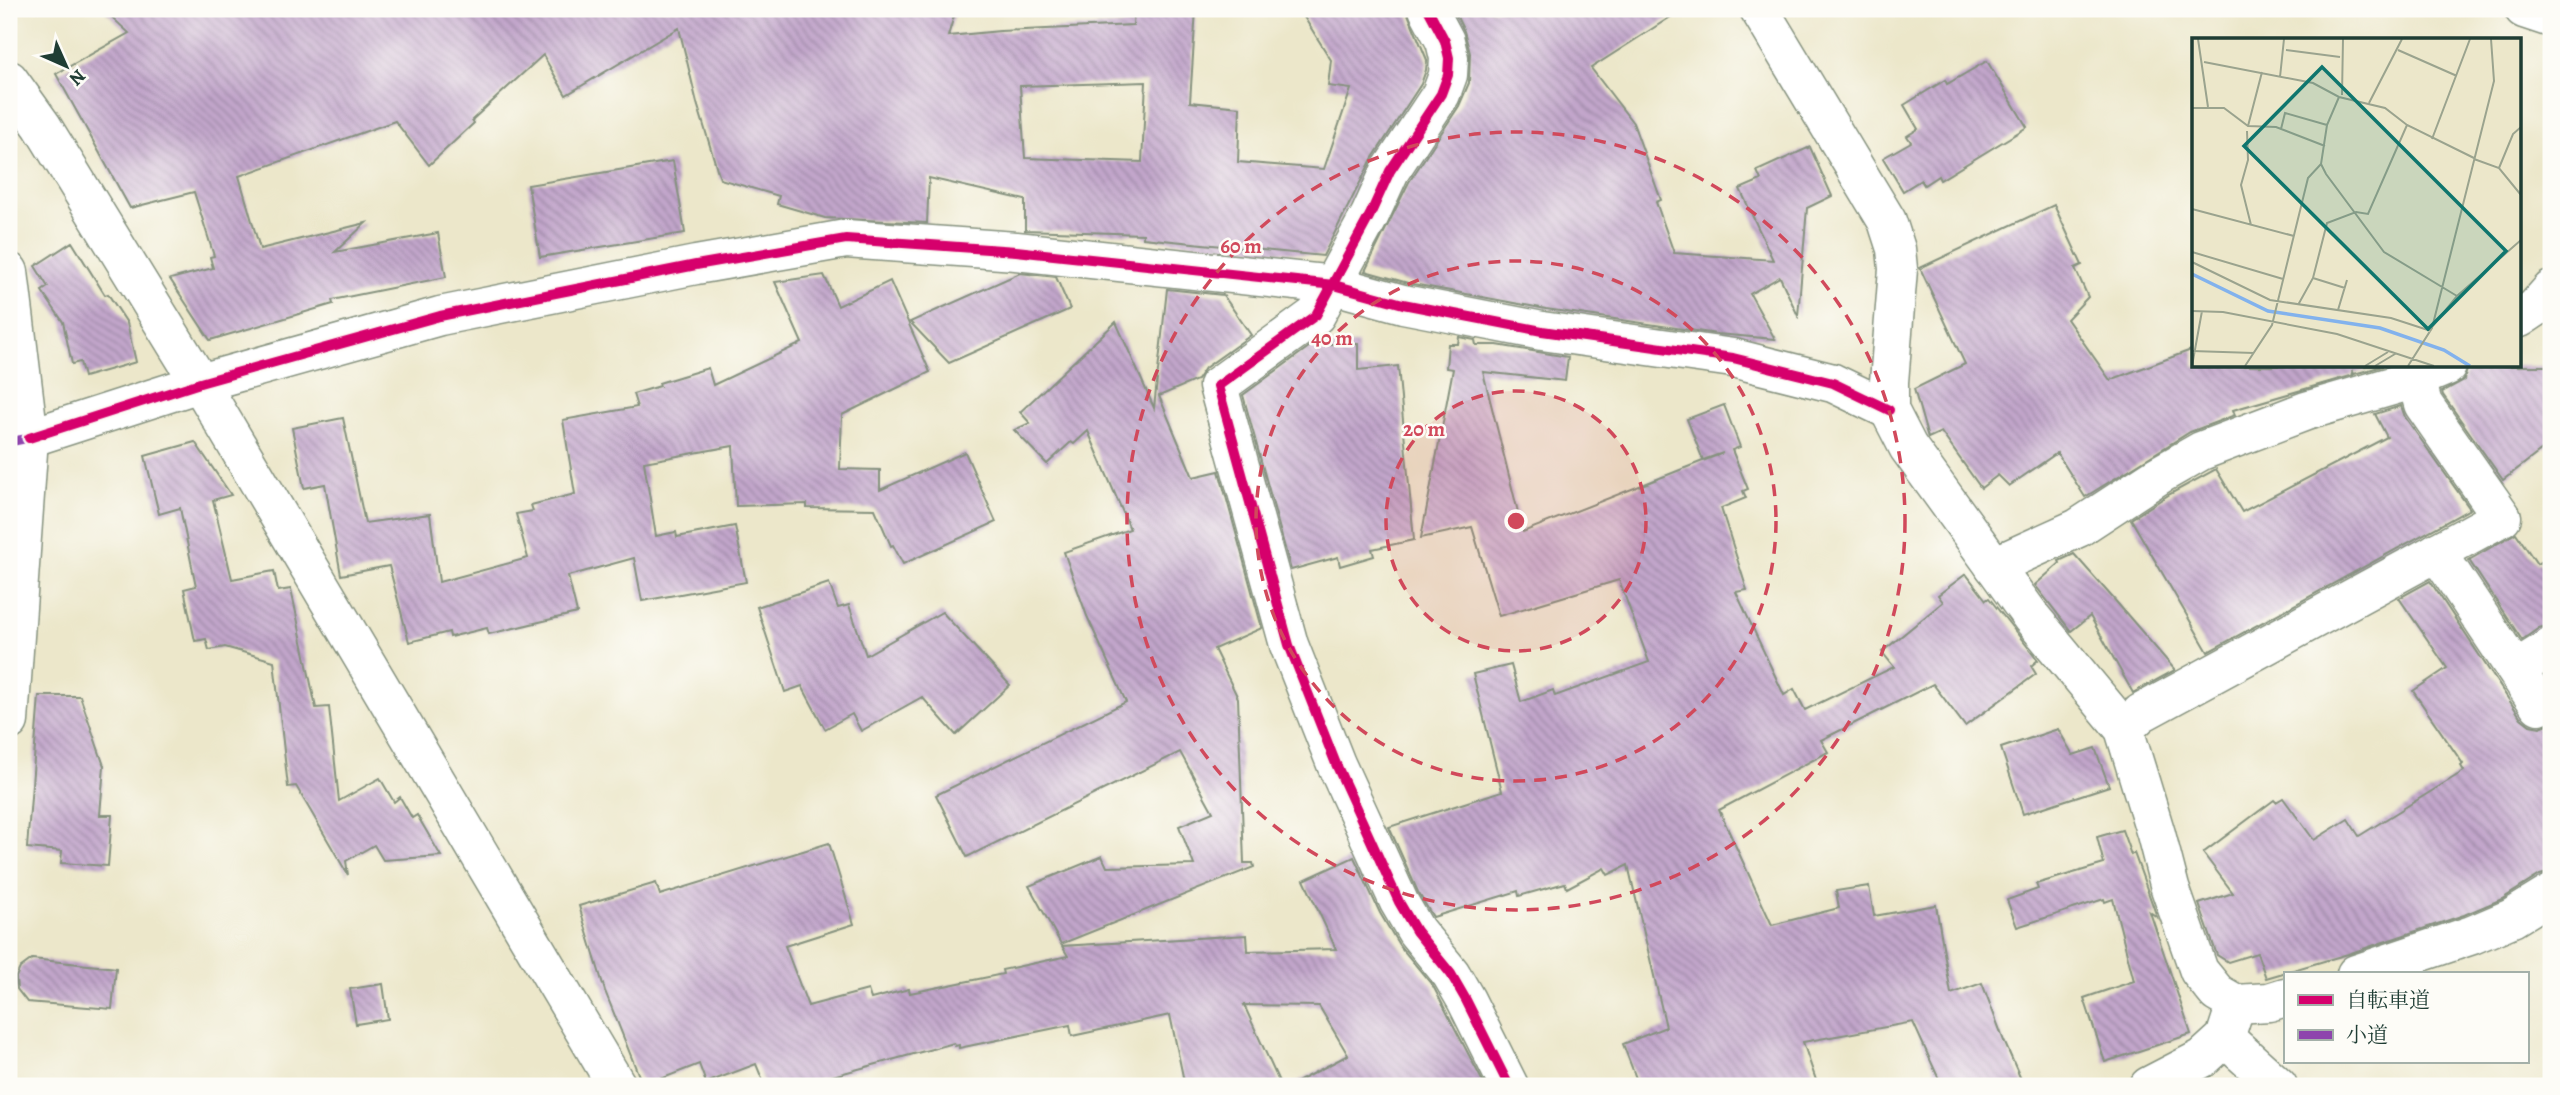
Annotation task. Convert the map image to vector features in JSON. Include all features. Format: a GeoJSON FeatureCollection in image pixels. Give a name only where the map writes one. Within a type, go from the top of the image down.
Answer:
{"type":"FeatureCollection","features":[{"type":"Feature","properties":{"kind":"street"},"geometry":{"type":"LineString","coordinates":[[1428,9],[1445,41],[1449,58],[1448,75],[1432,108],[1390,171],[1334,285],[1316,315],[1218,386],[1289,645],[1336,764],[1399,902],[1416,931],[1451,974],[1509,1086]]}},
{"type":"Feature","properties":{"kind":"street"},"geometry":{"type":"LineString","coordinates":[[1759,9],[1887,221],[1896,249],[1898,269],[1889,410],[1908,447],[2032,618],[2124,729],[2170,888],[2199,971],[2217,993],[2231,1021],[2278,1086]]}},
{"type":"Feature","properties":{"kind":"street"},"geometry":{"type":"LineString","coordinates":[[2524,9],[2551,18]]}},
{"type":"Feature","properties":{"kind":"street"},"geometry":{"type":"LineString","coordinates":[[9,79],[42,126],[200,383],[617,1086]]}},
{"type":"Feature","properties":{"kind":"street"},"geometry":{"type":"LineString","coordinates":[[29,438],[200,383],[440,316],[696,265],[846,239],[1016,251],[1334,285],[1404,304],[1542,331],[1744,360],[1833,383],[1889,410]]}},
{"type":"Feature","properties":{"kind":"street"},"geometry":{"type":"LineString","coordinates":[[9,272],[29,438],[9,721]]}},
{"type":"Feature","properties":{"kind":"street"},"geometry":{"type":"LineString","coordinates":[[2522,317],[2535,308],[2551,290]]}},
{"type":"Feature","properties":{"kind":"street"},"geometry":{"type":"LineString","coordinates":[[1994,566],[2078,528],[2201,451],[2306,411],[2432,373]]}},
{"type":"Feature","properties":{"kind":"street"},"geometry":{"type":"LineString","coordinates":[[2124,729],[2141,713],[2502,517],[2423,404],[2432,373]]}},
{"type":"Feature","properties":{"kind":"street"},"geometry":{"type":"LineString","coordinates":[[2437,552],[2539,705]]}},
{"type":"Feature","properties":{"kind":"street"},"geometry":{"type":"LineString","coordinates":[[2516,669],[2551,647]]}},
{"type":"Feature","properties":{"kind":"street"},"geometry":{"type":"LineString","coordinates":[[2362,972],[2512,918],[2551,894]]}},
{"type":"Feature","properties":{"kind":"street"},"geometry":{"type":"LineString","coordinates":[[2149,1086],[2203,1058],[2231,1021],[2284,997]]}},
{"type":"Feature","properties":{"kind":"building"},"geometry":{"type":"Polygon","coordinates":[[[103,9],[956,9],[948,36],[1133,25],[1134,9],[1196,9],[1190,102],[1240,107],[1238,162],[1324,169],[1351,89],[1328,86],[1331,60],[1299,9],[1406,9],[1427,60],[1421,84],[1372,159],[1323,256],[1143,238],[1143,234],[1025,230],[1025,200],[929,178],[927,223],[825,218],[777,204],[779,196],[720,179],[697,103],[679,28],[566,95],[543,55],[472,120],[474,123],[429,165],[395,121],[239,176],[260,249],[366,223],[335,252],[438,233],[446,277],[332,300],[333,304],[210,340],[170,279],[213,268],[210,257],[214,256],[194,192],[130,208],[56,74],[129,33],[103,9]],[[1146,82],[1020,86],[1025,158],[1142,162],[1146,82]]]}},
{"type":"Feature","properties":{"kind":"building"},"geometry":{"type":"Polygon","coordinates":[[[1453,9],[1683,9],[1591,68],[1633,123],[1661,200],[1656,202],[1674,253],[1773,260],[1740,189],[1761,180],[1757,171],[1810,147],[1832,196],[1807,208],[1798,316],[1780,277],[1750,294],[1775,339],[1717,334],[1546,309],[1408,283],[1365,271],[1409,182],[1459,106],[1469,83],[1470,53],[1464,31],[1453,9]]]}},
{"type":"Feature","properties":{"kind":"building"},"geometry":{"type":"Polygon","coordinates":[[[1987,61],[2027,127],[1940,180],[1938,176],[1924,185],[1921,180],[1903,191],[1883,158],[1911,142],[1907,136],[1918,129],[1904,105],[1945,80],[1947,84],[1987,61]]]}},
{"type":"Feature","properties":{"kind":"building"},"geometry":{"type":"Polygon","coordinates":[[[673,161],[685,233],[540,257],[528,185],[673,161]]]}},
{"type":"Feature","properties":{"kind":"building"},"geometry":{"type":"Polygon","coordinates":[[[2054,205],[2082,265],[2075,268],[2088,297],[2067,319],[2110,380],[2192,350],[2192,368],[2376,368],[2354,374],[2352,370],[2353,375],[2233,410],[2235,415],[2190,432],[2085,497],[2057,453],[2009,486],[1998,475],[1981,488],[1941,432],[1928,438],[1914,389],[1965,364],[1920,268],[2054,205]]]}},
{"type":"Feature","properties":{"kind":"building"},"geometry":{"type":"Polygon","coordinates":[[[72,242],[105,295],[108,294],[127,323],[136,362],[84,377],[80,362],[72,364],[63,322],[42,291],[48,287],[35,266],[72,242]]]}},
{"type":"Feature","properties":{"kind":"building"},"geometry":{"type":"Polygon","coordinates":[[[1020,273],[1056,277],[1070,309],[949,363],[910,322],[1020,273]]]}},
{"type":"Feature","properties":{"kind":"building"},"geometry":{"type":"Polygon","coordinates":[[[824,275],[838,306],[890,281],[930,372],[842,415],[840,469],[880,470],[880,490],[965,452],[996,522],[903,564],[893,545],[891,546],[875,509],[807,508],[807,504],[736,506],[733,446],[644,462],[656,536],[676,532],[677,537],[735,526],[746,582],[642,601],[634,558],[568,576],[577,613],[489,634],[487,628],[450,637],[449,632],[409,642],[389,566],[341,575],[325,484],[304,488],[292,428],[343,418],[365,523],[430,514],[439,582],[528,558],[516,514],[533,511],[531,505],[575,494],[563,420],[637,407],[633,394],[708,368],[713,385],[802,343],[775,282],[824,275]]]}},
{"type":"Feature","properties":{"kind":"building"},"geometry":{"type":"Polygon","coordinates":[[[1167,289],[1223,295],[1251,335],[1205,368],[1197,380],[1159,396],[1193,477],[1219,471],[1262,628],[1214,649],[1238,698],[1244,863],[1253,863],[1254,867],[1061,944],[1029,886],[1102,856],[1107,867],[1194,865],[1179,826],[1213,812],[1180,752],[967,857],[936,795],[1126,702],[1087,616],[1064,552],[1130,529],[1088,431],[1047,464],[1014,430],[1030,423],[1020,412],[1116,322],[1154,408],[1167,289]]]}},
{"type":"Feature","properties":{"kind":"building"},"geometry":{"type":"Polygon","coordinates":[[[1459,337],[1475,340],[1476,345],[1497,345],[1568,357],[1565,381],[1483,372],[1523,532],[1723,453],[1703,460],[1687,419],[1724,405],[1740,447],[1732,450],[1748,489],[1743,491],[1746,498],[1721,508],[1747,590],[1736,592],[1784,695],[1794,689],[1805,710],[1894,667],[1882,652],[1943,602],[1938,595],[1966,574],[1986,600],[1989,598],[2038,660],[2031,666],[2036,674],[1965,726],[1933,684],[1821,740],[1828,752],[1719,810],[1772,925],[1839,908],[1836,891],[1869,886],[1874,916],[1936,905],[1951,994],[1982,983],[2024,1086],[1942,1086],[1913,1022],[1803,1042],[1818,1086],[1639,1086],[1623,1044],[1666,1027],[1628,865],[1608,875],[1604,868],[1567,888],[1565,883],[1519,896],[1518,891],[1433,917],[1418,892],[1389,827],[1502,791],[1473,674],[1511,665],[1521,702],[1553,690],[1555,696],[1649,662],[1619,580],[1499,616],[1472,527],[1421,538],[1453,369],[1446,368],[1448,344],[1458,344],[1459,337]]]}},
{"type":"Feature","properties":{"kind":"building"},"geometry":{"type":"Polygon","coordinates":[[[1313,344],[1358,344],[1358,370],[1398,366],[1414,540],[1372,549],[1374,556],[1340,566],[1338,557],[1291,570],[1243,395],[1313,344]]]}},
{"type":"Feature","properties":{"kind":"building"},"geometry":{"type":"Polygon","coordinates":[[[2551,366],[2551,443],[2503,480],[2443,395],[2442,392],[2464,380],[2467,368],[2551,366]]]}},
{"type":"Feature","properties":{"kind":"building"},"geometry":{"type":"Polygon","coordinates":[[[2401,406],[2405,417],[2470,509],[2208,652],[2131,519],[2216,469],[2242,512],[2387,437],[2375,414],[2401,406]]]}},
{"type":"Feature","properties":{"kind":"building"},"geometry":{"type":"Polygon","coordinates":[[[195,442],[231,495],[213,500],[232,579],[274,571],[278,591],[291,589],[316,708],[329,707],[339,801],[380,778],[394,802],[400,797],[412,818],[417,815],[441,856],[383,860],[374,845],[346,861],[348,875],[296,786],[288,787],[274,661],[225,647],[209,650],[206,639],[195,641],[184,589],[196,586],[180,508],[159,514],[145,456],[195,442]]]}},
{"type":"Feature","properties":{"kind":"building"},"geometry":{"type":"Polygon","coordinates":[[[2516,533],[2537,564],[2540,562],[2551,581],[2551,625],[2539,628],[2522,640],[2469,560],[2516,533]]]}},
{"type":"Feature","properties":{"kind":"building"},"geometry":{"type":"Polygon","coordinates":[[[2074,554],[2175,670],[2133,693],[2090,616],[2071,631],[2035,585],[2060,563],[2059,561],[2074,554]]]}},
{"type":"Feature","properties":{"kind":"building"},"geometry":{"type":"Polygon","coordinates":[[[2430,581],[2521,718],[2530,725],[2540,727],[2551,723],[2551,872],[2540,875],[2502,899],[2464,915],[2266,978],[2257,953],[2228,962],[2217,955],[2199,904],[2233,893],[2203,853],[2274,800],[2276,802],[2283,798],[2314,840],[2348,819],[2359,836],[2464,771],[2461,766],[2463,764],[2413,691],[2447,668],[2399,598],[2430,581]]]}},
{"type":"Feature","properties":{"kind":"building"},"geometry":{"type":"Polygon","coordinates":[[[829,583],[838,608],[849,605],[866,655],[942,612],[1010,685],[956,735],[922,697],[861,731],[852,714],[825,729],[802,686],[785,692],[757,607],[829,583]]]}},
{"type":"Feature","properties":{"kind":"building"},"geometry":{"type":"Polygon","coordinates":[[[39,696],[80,696],[104,766],[100,815],[112,815],[108,866],[61,863],[62,851],[27,848],[39,696]]]}},
{"type":"Feature","properties":{"kind":"building"},"geometry":{"type":"Polygon","coordinates":[[[2058,729],[2073,755],[2095,748],[2109,786],[2023,814],[2001,748],[2058,729]]]}},
{"type":"Feature","properties":{"kind":"building"},"geometry":{"type":"Polygon","coordinates":[[[2122,830],[2131,855],[2134,853],[2157,917],[2150,912],[2191,1034],[2105,1062],[2084,998],[2134,981],[2113,899],[2105,902],[2104,899],[2017,927],[2007,900],[2038,889],[2036,884],[2104,864],[2097,837],[2122,830]]]}},
{"type":"Feature","properties":{"kind":"building"},"geometry":{"type":"Polygon","coordinates":[[[829,843],[854,924],[785,946],[808,1006],[868,990],[871,999],[909,989],[910,993],[1003,974],[1002,970],[1068,956],[1062,946],[1247,935],[1248,951],[1336,949],[1304,880],[1354,857],[1380,913],[1399,945],[1433,986],[1485,1086],[1289,1086],[1348,1055],[1319,1006],[1244,1005],[1281,1086],[1185,1086],[1170,1015],[1072,1036],[1070,1025],[959,1048],[959,1045],[955,1046],[954,1043],[796,1086],[765,1086],[756,1064],[706,1083],[699,1064],[643,1086],[605,991],[579,906],[656,883],[660,895],[829,843]]]}},
{"type":"Feature","properties":{"kind":"building"},"geometry":{"type":"Polygon","coordinates":[[[32,959],[116,968],[112,1009],[27,1002],[17,989],[16,977],[20,968],[32,959]]]}},
{"type":"Feature","properties":{"kind":"building"},"geometry":{"type":"Polygon","coordinates":[[[383,984],[388,1019],[356,1024],[350,989],[383,984]]]}},
{"type":"Feature","properties":{"kind":"marked path"},"geometry":{"type":"LineString","coordinates":[[9,442],[29,438]]}},
{"type":"Feature","properties":{"kind":"cycle path"},"geometry":{"type":"LineString","coordinates":[[1428,9],[1445,41],[1449,58],[1448,75],[1441,94],[1390,171],[1370,215],[1316,315],[1218,386],[1289,645],[1336,764],[1399,902],[1416,931],[1451,974],[1509,1086]]}},
{"type":"Feature","properties":{"kind":"cycle path"},"geometry":{"type":"LineString","coordinates":[[29,438],[200,383],[440,316],[696,265],[846,239],[1016,251],[1334,285],[1403,304],[1542,331],[1733,358],[1833,383],[1889,410]]}}]}
